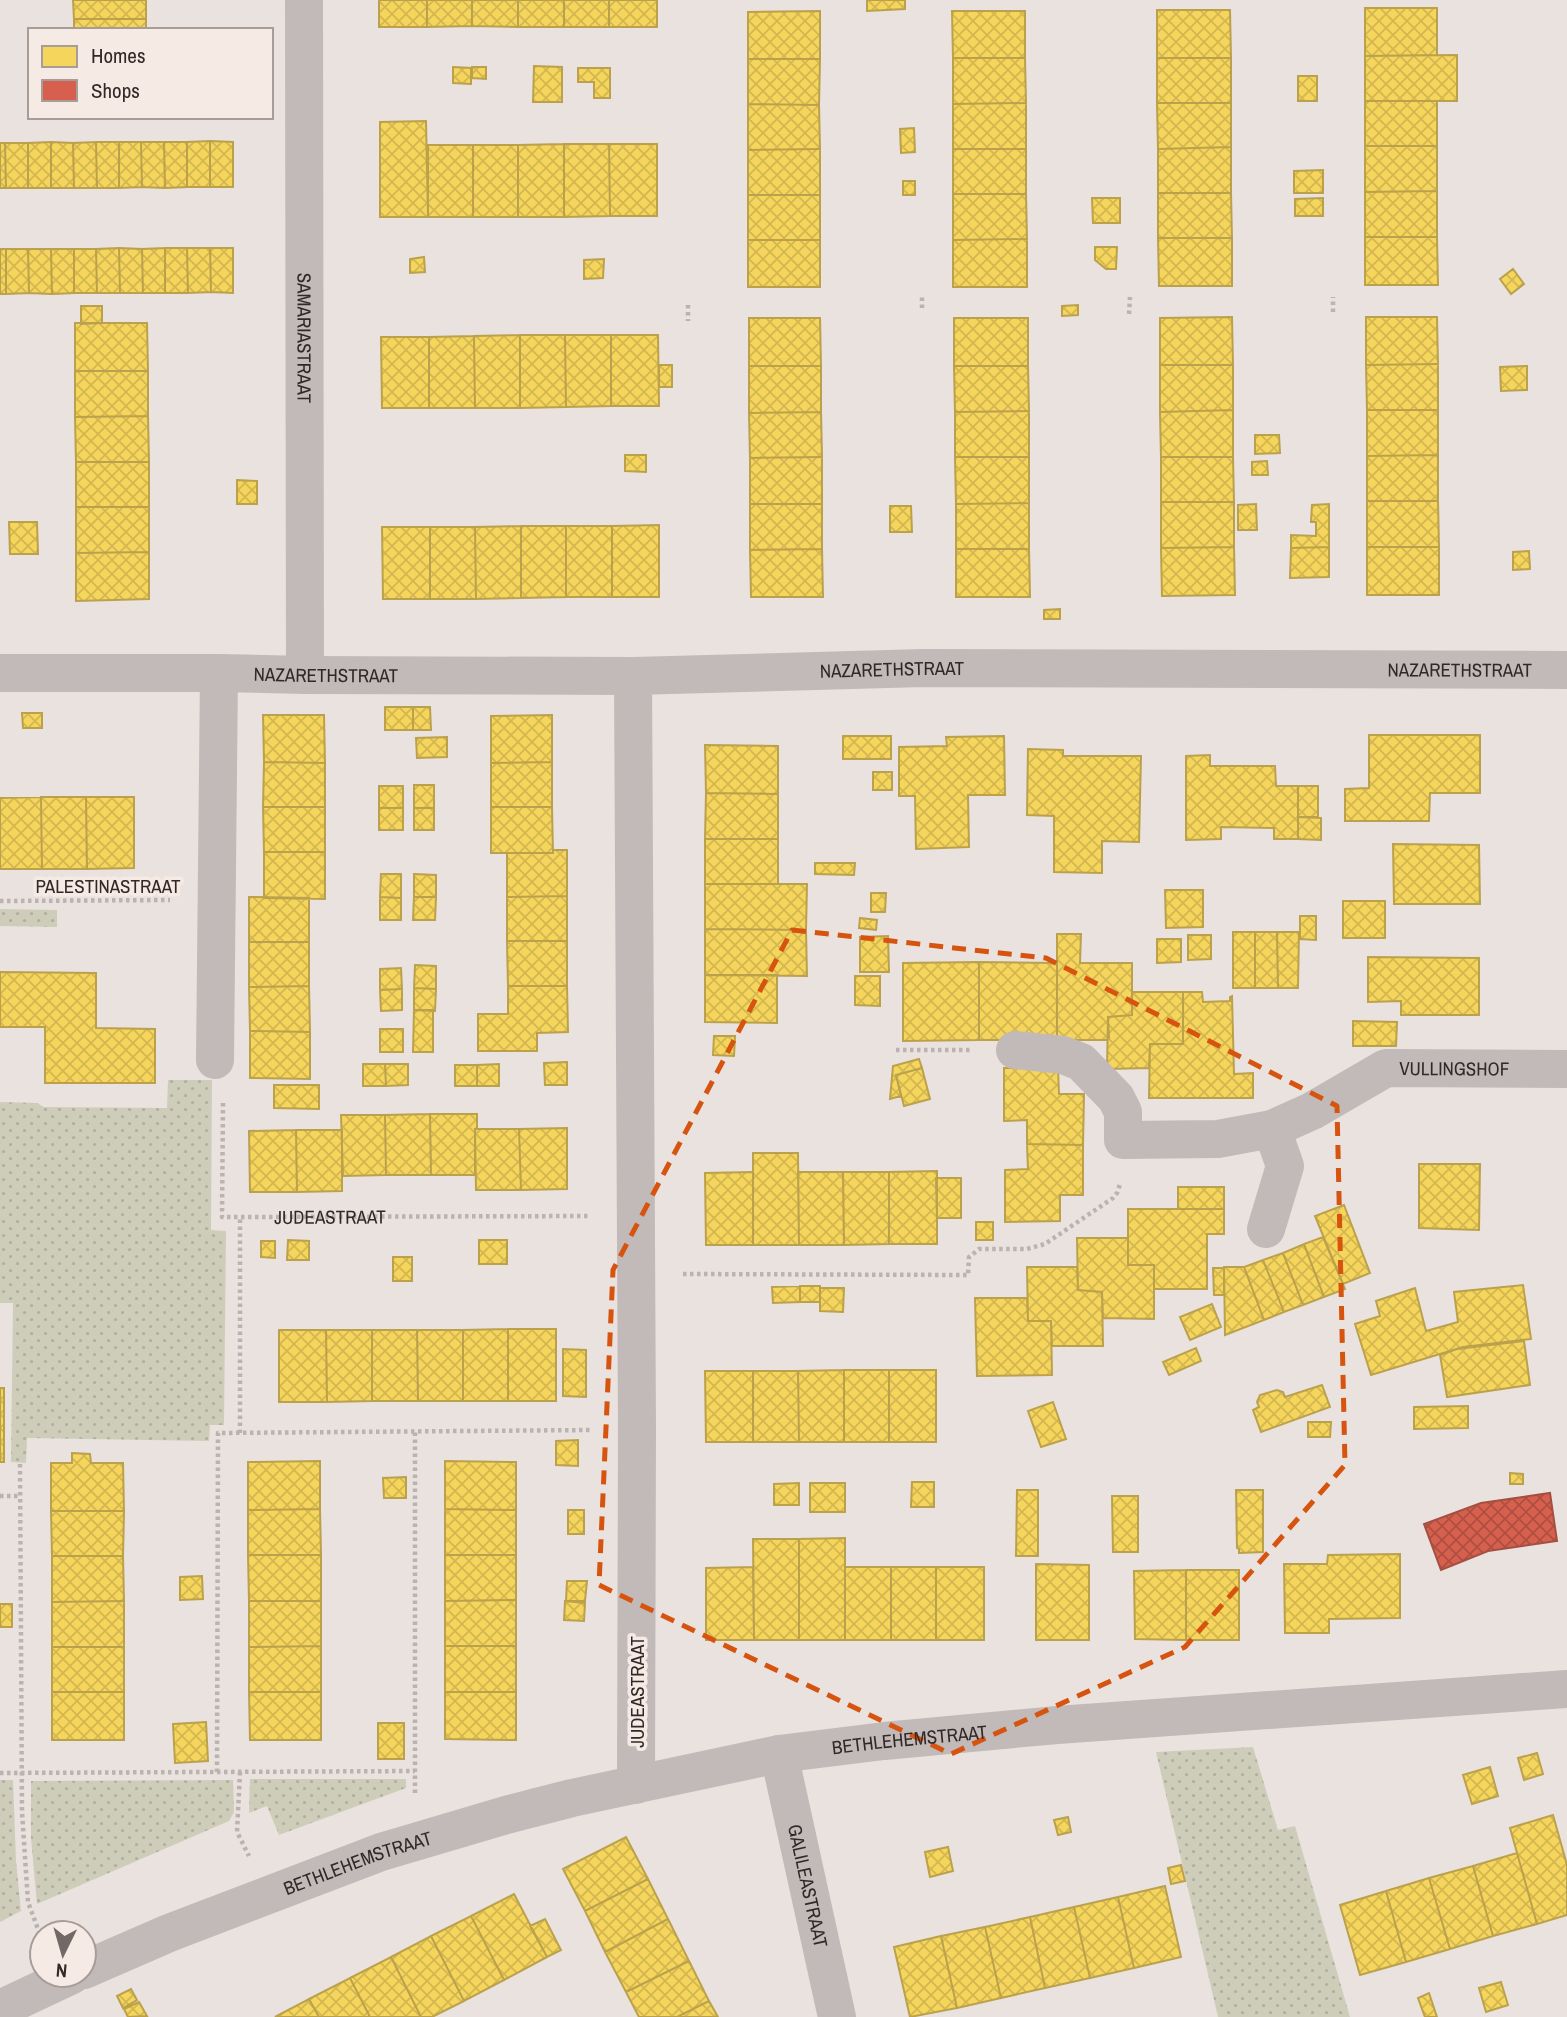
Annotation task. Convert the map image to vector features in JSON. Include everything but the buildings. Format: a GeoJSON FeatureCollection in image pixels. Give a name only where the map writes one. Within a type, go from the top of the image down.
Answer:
{"type":"FeatureCollection","features":[{"type":"Feature","properties":{"kind":"street","name":"SAMARIASTRAAT"},"geometry":{"type":"LineString","coordinates":[[304,0],[305,675]]}},
{"type":"Feature","properties":{"kind":"street","name":"NAZARETHSTRAAT"},"geometry":{"type":"LineString","coordinates":[[0,673],[634,676],[924,668],[1567,670]]}},
{"type":"Feature","properties":{"kind":"street"},"geometry":{"type":"LineString","coordinates":[[215,1060],[219,673]]}},
{"type":"Feature","properties":{"kind":"street","name":"JUDEASTRAAT"},"geometry":{"type":"LineString","coordinates":[[634,676],[636,1785]]}},
{"type":"Feature","properties":{"kind":"street"},"geometry":{"type":"LineString","coordinates":[[1015,1050],[1063,1055],[1080,1062],[1116,1098],[1124,1112],[1123,1140]]}},
{"type":"Feature","properties":{"kind":"street","name":"VULLINGSHOF"},"geometry":{"type":"LineString","coordinates":[[1123,1140],[1218,1139],[1272,1129],[1312,1111],[1386,1068],[1567,1069]]}},
{"type":"Feature","properties":{"kind":"street"},"geometry":{"type":"LineString","coordinates":[[1266,1229],[1286,1166],[1272,1129]]}},
{"type":"Feature","properties":{"kind":"street","name":"BETHLEHEMSTRAAT"},"geometry":{"type":"LineString","coordinates":[[98,1964],[169,1933],[381,1852],[506,1815],[779,1754],[1056,1725],[1567,1689]]}},
{"type":"Feature","properties":{"kind":"street","name":"GALILEASTRAAT"},"geometry":{"type":"LineString","coordinates":[[779,1754],[837,2017]]}},
{"type":"Feature","properties":{"kind":"street"},"geometry":{"type":"LineString","coordinates":[[0,2009],[42,1989]]}},
{"type":"Feature","properties":{"kind":"path"},"geometry":{"type":"LineString","coordinates":[[922,296],[922,308]]}},
{"type":"Feature","properties":{"kind":"path"},"geometry":{"type":"LineString","coordinates":[[1129,314],[1130,297]]}},
{"type":"Feature","properties":{"kind":"path"},"geometry":{"type":"LineString","coordinates":[[1333,312],[1334,297]]}},
{"type":"Feature","properties":{"kind":"path"},"geometry":{"type":"LineString","coordinates":[[688,305],[688,321]]}},
{"type":"Feature","properties":{"kind":"path","name":"PALESTINASTRAAT"},"geometry":{"type":"LineString","coordinates":[[0,901],[216,900]]}},
{"type":"Feature","properties":{"kind":"path"},"geometry":{"type":"LineString","coordinates":[[896,1050],[1015,1050]]}},
{"type":"Feature","properties":{"kind":"path"},"geometry":{"type":"LineString","coordinates":[[215,1060],[223,1079],[222,1217],[240,1217],[240,1433]]}},
{"type":"Feature","properties":{"kind":"path"},"geometry":{"type":"LineString","coordinates":[[636,1273],[968,1275],[969,1257],[979,1249],[1038,1247],[1113,1198],[1120,1186],[1123,1140]]}},
{"type":"Feature","properties":{"kind":"path","name":"JUDEASTRAAT"},"geometry":{"type":"LineString","coordinates":[[240,1217],[636,1215]]}},
{"type":"Feature","properties":{"kind":"path"},"geometry":{"type":"LineString","coordinates":[[0,1773],[415,1771],[415,1430]]}},
{"type":"Feature","properties":{"kind":"path"},"geometry":{"type":"LineString","coordinates":[[217,1772],[218,1433],[637,1430]]}},
{"type":"Feature","properties":{"kind":"path"},"geometry":{"type":"LineString","coordinates":[[20,1464],[22,1812],[28,1902],[34,1919]]}},
{"type":"Feature","properties":{"kind":"path"},"geometry":{"type":"LineString","coordinates":[[0,1496],[20,1496]]}},
{"type":"Feature","properties":{"kind":"path","name":"BETHLEHEMSTRAAT"},"geometry":{"type":"LineString","coordinates":[[240,1772],[237,1832],[269,1895]]}},
{"type":"Feature","properties":{"kind":"highlighted area"},"geometry":{"type":"Polygon","coordinates":[[[792,930],[1046,958],[1337,1106],[1345,1465],[1185,1647],[951,1754],[599,1585],[613,1270],[792,930]]]}},
{"type":"Feature","properties":{"kind":"green space"},"geometry":{"type":"Polygon","coordinates":[[[0,909],[57,910],[57,927],[0,926],[0,909]]]}},
{"type":"Feature","properties":{"kind":"green space"},"geometry":{"type":"Polygon","coordinates":[[[168,1080],[212,1080],[211,1230],[226,1231],[224,1425],[210,1425],[209,1441],[27,1438],[26,1463],[11,1462],[13,1303],[0,1303],[0,1102],[37,1103],[44,1107],[167,1108],[168,1080]]]}},
{"type":"Feature","properties":{"kind":"green space"},"geometry":{"type":"Polygon","coordinates":[[[1253,1747],[1278,1830],[1295,1826],[1350,2017],[1218,2017],[1156,1752],[1253,1747]]]}},
{"type":"Feature","properties":{"kind":"green space"},"geometry":{"type":"Polygon","coordinates":[[[250,1779],[406,1779],[406,1788],[279,1835],[267,1806],[249,1813],[250,1779]]]}},
{"type":"Feature","properties":{"kind":"green space"},"geometry":{"type":"Polygon","coordinates":[[[0,1780],[13,1780],[21,1911],[0,1922],[0,1780]]]}},
{"type":"Feature","properties":{"kind":"green space"},"geometry":{"type":"Polygon","coordinates":[[[233,1780],[234,1812],[229,1821],[37,1904],[31,1838],[31,1781],[233,1780]]]}}]}
